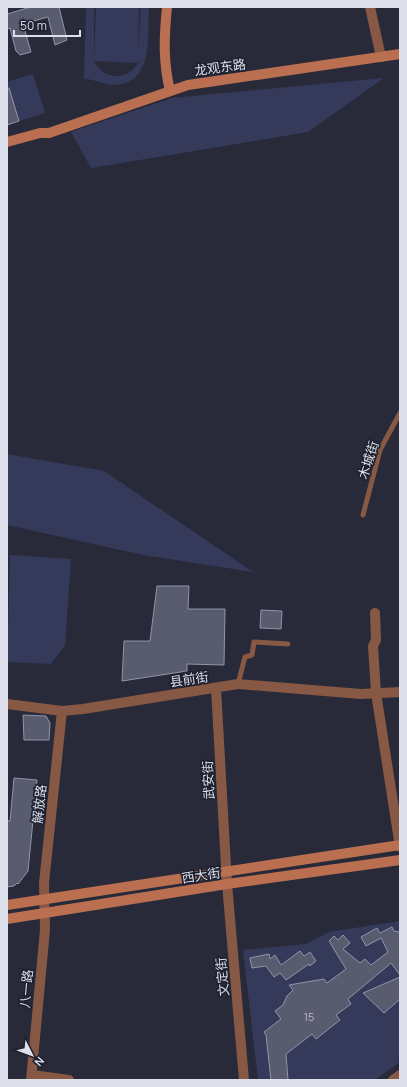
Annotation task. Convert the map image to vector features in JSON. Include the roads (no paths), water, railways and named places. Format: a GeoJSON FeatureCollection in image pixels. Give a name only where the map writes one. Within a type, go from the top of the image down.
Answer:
{"type":"FeatureCollection","features":[{"type":"Feature","properties":{"kind":"main road"},"geometry":{"type":"LineString","coordinates":[[167,7],[164,40],[165,67],[170,91]]}},
{"type":"Feature","properties":{"kind":"main road","name":"龙观东路"},"geometry":{"type":"LineString","coordinates":[[49,133],[188,85],[400,54]]}},
{"type":"Feature","properties":{"kind":"main road"},"geometry":{"type":"LineString","coordinates":[[7,142],[40,133],[49,133]]}},
{"type":"Feature","properties":{"kind":"main road"},"geometry":{"type":"LineString","coordinates":[[7,150],[41,140],[49,133]]}},
{"type":"Feature","properties":{"kind":"main road","name":"西大街"},"geometry":{"type":"LineString","coordinates":[[7,905],[399,846]]}},
{"type":"Feature","properties":{"kind":"main road","name":"西大街"},"geometry":{"type":"LineString","coordinates":[[7,919],[227,884],[400,860]]}},
{"type":"Feature","properties":{"kind":"street"},"geometry":{"type":"LineString","coordinates":[[370,7],[381,57]]}},
{"type":"Feature","properties":{"kind":"street"},"geometry":{"type":"LineString","coordinates":[[375,613],[376,640],[373,646],[376,693],[399,846]]}},
{"type":"Feature","properties":{"kind":"street","name":"县前街"},"geometry":{"type":"LineString","coordinates":[[7,704],[62,711],[83,710],[238,684],[361,694],[400,692]]}},
{"type":"Feature","properties":{"kind":"street","name":"武安街"},"geometry":{"type":"LineString","coordinates":[[216,688],[226,872]]}},
{"type":"Feature","properties":{"kind":"street","name":"解放路"},"geometry":{"type":"LineString","coordinates":[[43,900],[62,711]]}},
{"type":"Feature","properties":{"kind":"street","name":"文定街"},"geometry":{"type":"LineString","coordinates":[[226,872],[244,1080]]}},
{"type":"Feature","properties":{"kind":"street","name":"八一路"},"geometry":{"type":"LineString","coordinates":[[31,1078],[45,930],[43,900]]}},
{"type":"Feature","properties":{"kind":"street"},"geometry":{"type":"LineString","coordinates":[[393,1080],[400,1075]]}},
{"type":"Feature","properties":{"kind":"street"},"geometry":{"type":"LineString","coordinates":[[31,1078],[69,1080]]}},
{"type":"Feature","properties":{"kind":"lane","name":"木城街"},"geometry":{"type":"LineString","coordinates":[[363,515],[380,450],[400,413]]}},
{"type":"Feature","properties":{"kind":"lane"},"geometry":{"type":"LineString","coordinates":[[238,684],[245,657],[252,655],[254,642],[288,644]]}}]}
